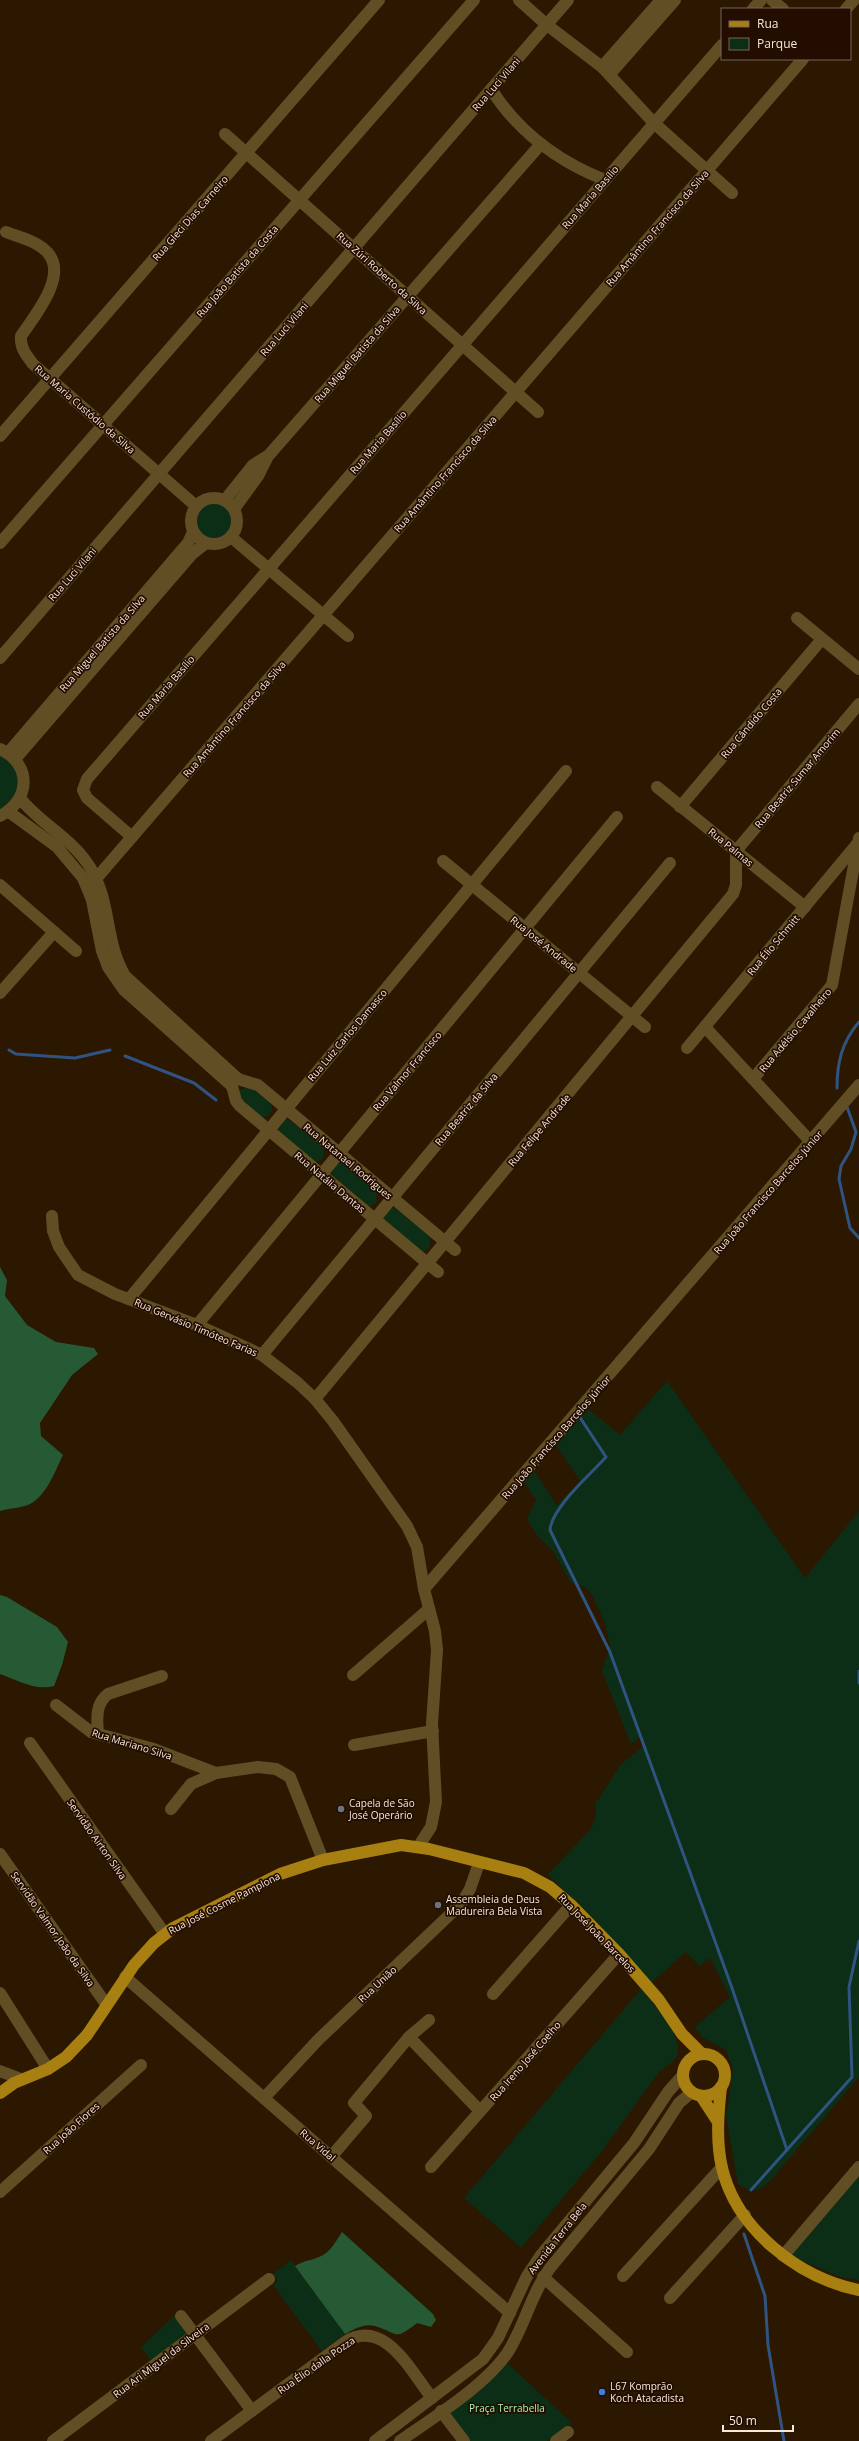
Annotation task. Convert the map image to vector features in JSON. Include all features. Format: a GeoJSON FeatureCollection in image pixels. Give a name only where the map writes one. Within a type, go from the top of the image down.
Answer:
{"type":"FeatureCollection","features":[{"type":"Feature","properties":{"kind":"main road","name":"Rua José Cosme Pamplona"},"geometry":{"type":"LineString","coordinates":[[0,2093],[21,2079],[48,2069],[76,2047],[87,2035],[125,1976],[144,1953],[165,1934],[186,1921],[271,1877],[323,1860],[401,1845],[418,1847]]}},
{"type":"Feature","properties":{"kind":"main road","name":"Rua José João Barcelos"},"geometry":{"type":"LineString","coordinates":[[418,1847],[533,1877],[550,1887],[572,1905],[619,1954],[659,2000],[682,2034],[702,2054]]}},
{"type":"Feature","properties":{"kind":"main road","name":"Rua José João Barcelos"},"geometry":{"type":"LineString","coordinates":[[682,2034],[686,2054],[684,2070]]}},
{"type":"Feature","properties":{"kind":"main road"},"geometry":{"type":"LineString","coordinates":[[718,2122],[697,2094],[684,2082],[684,2070],[696,2055],[702,2054],[714,2056],[722,2064],[725,2076],[721,2087],[718,2122],[722,2167],[728,2187],[745,2215],[768,2243],[782,2256],[823,2277],[859,2290]]}},
{"type":"Feature","properties":{"kind":"main road"},"geometry":{"type":"LineString","coordinates":[[697,2094],[712,2094],[721,2087]]}},
{"type":"Feature","properties":{"kind":"street","name":"Rua Gleci Dias Carneiro"},"geometry":{"type":"LineString","coordinates":[[0,436],[379,0]]}},
{"type":"Feature","properties":{"kind":"street","name":"Rua João Batista da Costa"},"geometry":{"type":"LineString","coordinates":[[0,543],[474,0]]}},
{"type":"Feature","properties":{"kind":"street"},"geometry":{"type":"LineString","coordinates":[[519,0],[547,25],[606,71],[654,123],[732,193]]}},
{"type":"Feature","properties":{"kind":"street","name":"Rua Luci Vilani"},"geometry":{"type":"LineString","coordinates":[[0,658],[568,0]]}},
{"type":"Feature","properties":{"kind":"street"},"geometry":{"type":"LineString","coordinates":[[606,71],[661,0]]}},
{"type":"Feature","properties":{"kind":"street"},"geometry":{"type":"LineString","coordinates":[[606,71],[675,0]]}},
{"type":"Feature","properties":{"kind":"street"},"geometry":{"type":"LineString","coordinates":[[754,8],[761,0]]}},
{"type":"Feature","properties":{"kind":"street"},"geometry":{"type":"LineString","coordinates":[[772,0],[782,8]]}},
{"type":"Feature","properties":{"kind":"street"},"geometry":{"type":"LineString","coordinates":[[847,8],[854,0]]}},
{"type":"Feature","properties":{"kind":"street","name":"Rua Maria Basílio"},"geometry":{"type":"LineString","coordinates":[[132,837],[87,798],[83,790],[84,785],[721,46]]}},
{"type":"Feature","properties":{"kind":"street","name":"Rua Amântino Francisco da Silva"},"geometry":{"type":"LineString","coordinates":[[88,888],[802,60]]}},
{"type":"Feature","properties":{"kind":"street"},"geometry":{"type":"LineString","coordinates":[[491,89],[508,114],[540,145],[571,165],[605,180]]}},
{"type":"Feature","properties":{"kind":"street","name":"Rua Zúri Roberto da Silva"},"geometry":{"type":"LineString","coordinates":[[225,134],[538,412]]}},
{"type":"Feature","properties":{"kind":"street","name":"Rua Miguel Batista da Silva"},"geometry":{"type":"LineString","coordinates":[[225,500],[254,465],[269,454],[540,145]]}},
{"type":"Feature","properties":{"kind":"street","name":"Rua Maria Custódio da Silva"},"geometry":{"type":"LineString","coordinates":[[6,232],[31,241],[42,248],[47,252],[56,266],[55,278],[21,336],[20,345],[33,364],[196,506]]}},
{"type":"Feature","properties":{"kind":"street","name":"Rua Miguel Batista da Silva"},"geometry":{"type":"LineString","coordinates":[[234,509],[258,476],[269,454]]}},
{"type":"Feature","properties":{"kind":"street"},"geometry":{"type":"LineString","coordinates":[[210,498],[225,500],[234,509],[237,523],[231,537],[219,543],[206,543],[193,532],[191,518],[196,506],[210,498]]}},
{"type":"Feature","properties":{"kind":"street","name":"Rua Miguel Batista da Silva"},"geometry":{"type":"LineString","coordinates":[[8,753],[188,543],[193,532]]}},
{"type":"Feature","properties":{"kind":"street"},"geometry":{"type":"LineString","coordinates":[[231,537],[348,636]]}},
{"type":"Feature","properties":{"kind":"street","name":"Rua Miguel Batista da Silva"},"geometry":{"type":"LineString","coordinates":[[8,753],[192,554],[206,543]]}},
{"type":"Feature","properties":{"kind":"street"},"geometry":{"type":"LineString","coordinates":[[797,618],[859,669]]}},
{"type":"Feature","properties":{"kind":"street","name":"Rua Cândido Costa"},"geometry":{"type":"LineString","coordinates":[[680,806],[822,639]]}},
{"type":"Feature","properties":{"kind":"street","name":"Rua Beatriz Sumar Amorim"},"geometry":{"type":"LineString","coordinates":[[736,851],[859,704]]}},
{"type":"Feature","properties":{"kind":"street"},"geometry":{"type":"LineString","coordinates":[[8,753],[20,766],[24,782],[20,798],[4,814],[57,847],[76,869],[88,888],[102,951],[114,978],[132,997],[235,1083]]}},
{"type":"Feature","properties":{"kind":"street","name":"Rua Luiz Carlos Damasco"},"geometry":{"type":"LineString","coordinates":[[129,1299],[566,771]]}},
{"type":"Feature","properties":{"kind":"street","name":"Rua Palmas"},"geometry":{"type":"LineString","coordinates":[[657,788],[804,907]]}},
{"type":"Feature","properties":{"kind":"street"},"geometry":{"type":"LineString","coordinates":[[20,798],[32,812],[76,849],[96,879],[114,955],[125,976],[235,1083]]}},
{"type":"Feature","properties":{"kind":"street","name":"Rua Valmor Francisco"},"geometry":{"type":"LineString","coordinates":[[197,1325],[617,817]]}},
{"type":"Feature","properties":{"kind":"street","name":"Rua Élio Schmitt"},"geometry":{"type":"LineString","coordinates":[[687,1048],[859,840]]}},
{"type":"Feature","properties":{"kind":"street","name":"Rua Adélsio Cavalheiro"},"geometry":{"type":"LineString","coordinates":[[753,1079],[832,985],[859,840]]}},
{"type":"Feature","properties":{"kind":"street","name":"Rua Felipe Andrade"},"geometry":{"type":"LineString","coordinates":[[315,1398],[633,1017],[733,894],[736,885],[736,851]]}},
{"type":"Feature","properties":{"kind":"street","name":"Rua José Andrade"},"geometry":{"type":"LineString","coordinates":[[443,862],[645,1027]]}},
{"type":"Feature","properties":{"kind":"street","name":"Rua Beatriz da Silva"},"geometry":{"type":"LineString","coordinates":[[262,1355],[670,863]]}},
{"type":"Feature","properties":{"kind":"street"},"geometry":{"type":"LineString","coordinates":[[832,874],[846,880],[850,889]]}},
{"type":"Feature","properties":{"kind":"street"},"geometry":{"type":"LineString","coordinates":[[0,885],[76,951]]}},
{"type":"Feature","properties":{"kind":"street"},"geometry":{"type":"LineString","coordinates":[[0,993],[54,932]]}},
{"type":"Feature","properties":{"kind":"street"},"geometry":{"type":"LineString","coordinates":[[705,1026],[811,1142]]}},
{"type":"Feature","properties":{"kind":"street","name":"Rua Natanael Rodrigues"},"geometry":{"type":"LineString","coordinates":[[235,1083],[258,1085],[455,1250]]}},
{"type":"Feature","properties":{"kind":"street","name":"Rua Natália Dantas"},"geometry":{"type":"LineString","coordinates":[[235,1083],[240,1106],[438,1272]]}},
{"type":"Feature","properties":{"kind":"street","name":"Rua João Francisco Barcelos Júnior"},"geometry":{"type":"LineString","coordinates":[[424,1589],[859,1085]]}},
{"type":"Feature","properties":{"kind":"street","name":"Rua Gervásio Timóteo Farias"},"geometry":{"type":"LineString","coordinates":[[52,1216],[53,1231],[59,1247],[78,1275],[129,1299],[197,1325],[262,1355],[284,1371],[315,1398],[407,1526],[416,1547],[424,1589]]}},
{"type":"Feature","properties":{"kind":"street"},"geometry":{"type":"LineString","coordinates":[[418,1847],[431,1827],[435,1812],[433,1731],[437,1650],[424,1589]]}},
{"type":"Feature","properties":{"kind":"street"},"geometry":{"type":"LineString","coordinates":[[353,1675],[429,1609]]}},
{"type":"Feature","properties":{"kind":"street"},"geometry":{"type":"LineString","coordinates":[[98,1734],[97,1718],[102,1699],[108,1694],[162,1676]]}},
{"type":"Feature","properties":{"kind":"street","name":"Rua Mariano Silva"},"geometry":{"type":"LineString","coordinates":[[56,1705],[80,1726],[98,1734],[154,1749],[216,1773],[258,1767],[286,1773],[290,1777],[323,1860]]}},
{"type":"Feature","properties":{"kind":"street"},"geometry":{"type":"LineString","coordinates":[[354,1745],[433,1731]]}},
{"type":"Feature","properties":{"kind":"street","name":"Servidão Airton Silva"},"geometry":{"type":"LineString","coordinates":[[30,1743],[165,1934]]}},
{"type":"Feature","properties":{"kind":"street"},"geometry":{"type":"LineString","coordinates":[[171,1809],[191,1784],[216,1773]]}},
{"type":"Feature","properties":{"kind":"street","name":"Servidão Valmor João da Silva"},"geometry":{"type":"LineString","coordinates":[[0,1854],[107,2002]]}},
{"type":"Feature","properties":{"kind":"street","name":"Rua União"},"geometry":{"type":"LineString","coordinates":[[264,2098],[318,2040],[461,1904],[470,1889],[479,1863]]}},
{"type":"Feature","properties":{"kind":"street"},"geometry":{"type":"LineString","coordinates":[[21,1871],[107,2002]]}},
{"type":"Feature","properties":{"kind":"street"},"geometry":{"type":"LineString","coordinates":[[493,1994],[572,1905]]}},
{"type":"Feature","properties":{"kind":"street","name":"Rua Ireno José Coelho"},"geometry":{"type":"LineString","coordinates":[[431,2167],[619,1954]]}},
{"type":"Feature","properties":{"kind":"street","name":"Rua Vidal"},"geometry":{"type":"LineString","coordinates":[[125,1976],[510,2314]]}},
{"type":"Feature","properties":{"kind":"street"},"geometry":{"type":"LineString","coordinates":[[0,1993],[48,2069]]}},
{"type":"Feature","properties":{"kind":"street"},"geometry":{"type":"LineString","coordinates":[[331,2157],[366,2116],[354,2104],[409,2037],[429,2020]]}},
{"type":"Feature","properties":{"kind":"street"},"geometry":{"type":"LineString","coordinates":[[409,2037],[480,2112]]}},
{"type":"Feature","properties":{"kind":"street","name":"Rua João Flores"},"geometry":{"type":"LineString","coordinates":[[0,2192],[141,2064]]}},
{"type":"Feature","properties":{"kind":"street","name":"Avenida Terra Bela"},"geometry":{"type":"LineString","coordinates":[[375,2441],[483,2359],[498,2338],[527,2276],[541,2255],[642,2134],[668,2092],[684,2070]]}},
{"type":"Feature","properties":{"kind":"street"},"geometry":{"type":"LineString","coordinates":[[0,2071],[21,2079]]}},
{"type":"Feature","properties":{"kind":"street","name":"Avenida Terra Bela"},"geometry":{"type":"LineString","coordinates":[[400,2441],[481,2381],[507,2353],[543,2277],[650,2149],[679,2103],[697,2094]]}},
{"type":"Feature","properties":{"kind":"street"},"geometry":{"type":"LineString","coordinates":[[622,2276],[722,2167]]}},
{"type":"Feature","properties":{"kind":"street"},"geometry":{"type":"LineString","coordinates":[[782,2256],[859,2168]]}},
{"type":"Feature","properties":{"kind":"street"},"geometry":{"type":"LineString","coordinates":[[670,2298],[745,2215]]}},
{"type":"Feature","properties":{"kind":"street"},"geometry":{"type":"LineString","coordinates":[[543,2277],[627,2352]]}},
{"type":"Feature","properties":{"kind":"street","name":"Rua Ari Miguel da Silveira"},"geometry":{"type":"LineString","coordinates":[[53,2441],[269,2279]]}},
{"type":"Feature","properties":{"kind":"street"},"geometry":{"type":"LineString","coordinates":[[181,2316],[252,2410]]}},
{"type":"Feature","properties":{"kind":"street","name":"Rua Élio dalla Pozza"},"geometry":{"type":"LineString","coordinates":[[211,2441],[345,2342],[365,2334],[380,2338],[392,2346],[432,2398]]}},
{"type":"Feature","properties":{"kind":"street"},"geometry":{"type":"LineString","coordinates":[[441,2411],[464,2441]]}},
{"type":"Feature","properties":{"kind":"street"},"geometry":{"type":"LineString","coordinates":[[556,2441],[568,2432]]}},
{"type":"Feature","properties":{"kind":"green space"},"geometry":{"type":"Polygon","coordinates":[[[215,502],[228,508],[234,521],[228,534],[215,540],[202,534],[196,521],[202,508],[215,502]]]}},
{"type":"Feature","properties":{"kind":"green space"},"geometry":{"type":"Polygon","coordinates":[[[0,755],[13,767],[19,782],[15,797],[0,810],[0,755]]]}},
{"type":"Feature","properties":{"kind":"green space"},"geometry":{"type":"Polygon","coordinates":[[[250,1086],[272,1105],[271,1113],[268,1116],[260,1117],[241,1102],[239,1098],[240,1090],[250,1086]]]}},
{"type":"Feature","properties":{"kind":"green space"},"geometry":{"type":"Polygon","coordinates":[[[285,1118],[324,1148],[323,1159],[316,1162],[278,1133],[277,1129],[285,1118]]]}},
{"type":"Feature","properties":{"kind":"green space"},"geometry":{"type":"Polygon","coordinates":[[[337,1163],[341,1163],[377,1192],[376,1203],[369,1207],[330,1173],[337,1163]]]}},
{"type":"Feature","properties":{"kind":"green space"},"geometry":{"type":"Polygon","coordinates":[[[391,1208],[395,1208],[431,1237],[429,1248],[422,1252],[383,1218],[391,1208]]]}},
{"type":"Feature","properties":{"kind":"green space"},"geometry":{"type":"Polygon","coordinates":[[[0,1267],[7,1280],[5,1296],[27,1325],[56,1342],[94,1348],[98,1354],[72,1375],[40,1423],[41,1436],[63,1455],[46,1489],[30,1504],[0,1511],[0,1267]]]}},
{"type":"Feature","properties":{"kind":"green space"},"geometry":{"type":"Polygon","coordinates":[[[667,1381],[805,1578],[859,1511],[859,2077],[770,2181],[760,2189],[750,2191],[738,2184],[726,2115],[733,2069],[726,2050],[702,2037],[695,2027],[730,1997],[710,1958],[699,1966],[686,1952],[651,1983],[548,1874],[591,1829],[596,1815],[596,1803],[621,1764],[645,1745],[641,1737],[631,1744],[602,1671],[610,1646],[605,1623],[591,1593],[583,1586],[571,1583],[553,1551],[537,1535],[527,1519],[536,1500],[523,1481],[533,1469],[557,1505],[580,1481],[555,1444],[586,1407],[620,1435],[667,1381]]]}},
{"type":"Feature","properties":{"kind":"green space"},"geometry":{"type":"Polygon","coordinates":[[[0,1595],[7,1597],[57,1627],[68,1642],[62,1665],[54,1686],[33,1686],[0,1674],[0,1595]]]}},
{"type":"Feature","properties":{"kind":"green space"},"geometry":{"type":"Polygon","coordinates":[[[641,1989],[671,2028],[678,2045],[676,2058],[671,2064],[659,2072],[602,2151],[521,2248],[464,2198],[641,1989]]]}},
{"type":"Feature","properties":{"kind":"green space"},"geometry":{"type":"Polygon","coordinates":[[[859,2172],[859,2280],[837,2276],[788,2254],[859,2172]]]}},
{"type":"Feature","properties":{"kind":"green space"},"geometry":{"type":"Polygon","coordinates":[[[342,2232],[433,2314],[436,2320],[431,2327],[417,2323],[404,2332],[396,2334],[375,2326],[367,2325],[356,2328],[345,2334],[295,2266],[326,2253],[342,2232]]]}},
{"type":"Feature","properties":{"kind":"green space"},"geometry":{"type":"Polygon","coordinates":[[[291,2260],[345,2334],[322,2351],[273,2285],[278,2281],[273,2274],[291,2260]]]}},
{"type":"Feature","properties":{"kind":"green space"},"geometry":{"type":"Polygon","coordinates":[[[176,2314],[190,2334],[152,2362],[141,2347],[176,2314]]]}},
{"type":"Feature","properties":{"kind":"green space","name":"Praça Terrabella"},"geometry":{"type":"Polygon","coordinates":[[[506,2362],[572,2423],[547,2441],[470,2441],[447,2411],[506,2362]]]}},
{"type":"Feature","properties":{"kind":"waterway"},"geometry":{"type":"LineString","coordinates":[[837,1088],[839,1061],[848,1037],[859,1022]]}},
{"type":"Feature","properties":{"kind":"waterway"},"geometry":{"type":"LineString","coordinates":[[9,1050],[16,1054],[75,1058],[110,1050]]}},
{"type":"Feature","properties":{"kind":"waterway"},"geometry":{"type":"LineString","coordinates":[[125,1056],[194,1083],[216,1100]]}},
{"type":"Feature","properties":{"kind":"waterway"},"geometry":{"type":"LineString","coordinates":[[847,1107],[856,1132],[851,1149],[841,1166],[839,1179],[850,1228],[859,1238]]}},
{"type":"Feature","properties":{"kind":"waterway"},"geometry":{"type":"LineString","coordinates":[[579,1416],[606,1457],[573,1491],[557,1511],[552,1521],[550,1530],[610,1652],[732,1988],[787,2150]]}},
{"type":"Feature","properties":{"kind":"waterway"},"geometry":{"type":"LineString","coordinates":[[859,1671],[859,1683]]}},
{"type":"Feature","properties":{"kind":"waterway"},"geometry":{"type":"LineString","coordinates":[[751,2190],[852,2077],[849,1987],[859,1941]]}},
{"type":"Feature","properties":{"kind":"waterway"},"geometry":{"type":"LineString","coordinates":[[744,2234],[765,2296],[768,2345],[784,2441]]}},
{"type":"Feature","properties":{"kind":"place","name":"Capela de São José Operário"},"geometry":{"type":"Point","coordinates":[341,1809]}},
{"type":"Feature","properties":{"kind":"place","name":"Assembleia de Deus Madureira Bela Vista"},"geometry":{"type":"Point","coordinates":[438,1905]}},
{"type":"Feature","properties":{"kind":"place","name":"L67 Komprão Koch Atacadista"},"geometry":{"type":"Point","coordinates":[602,2392]}}]}
